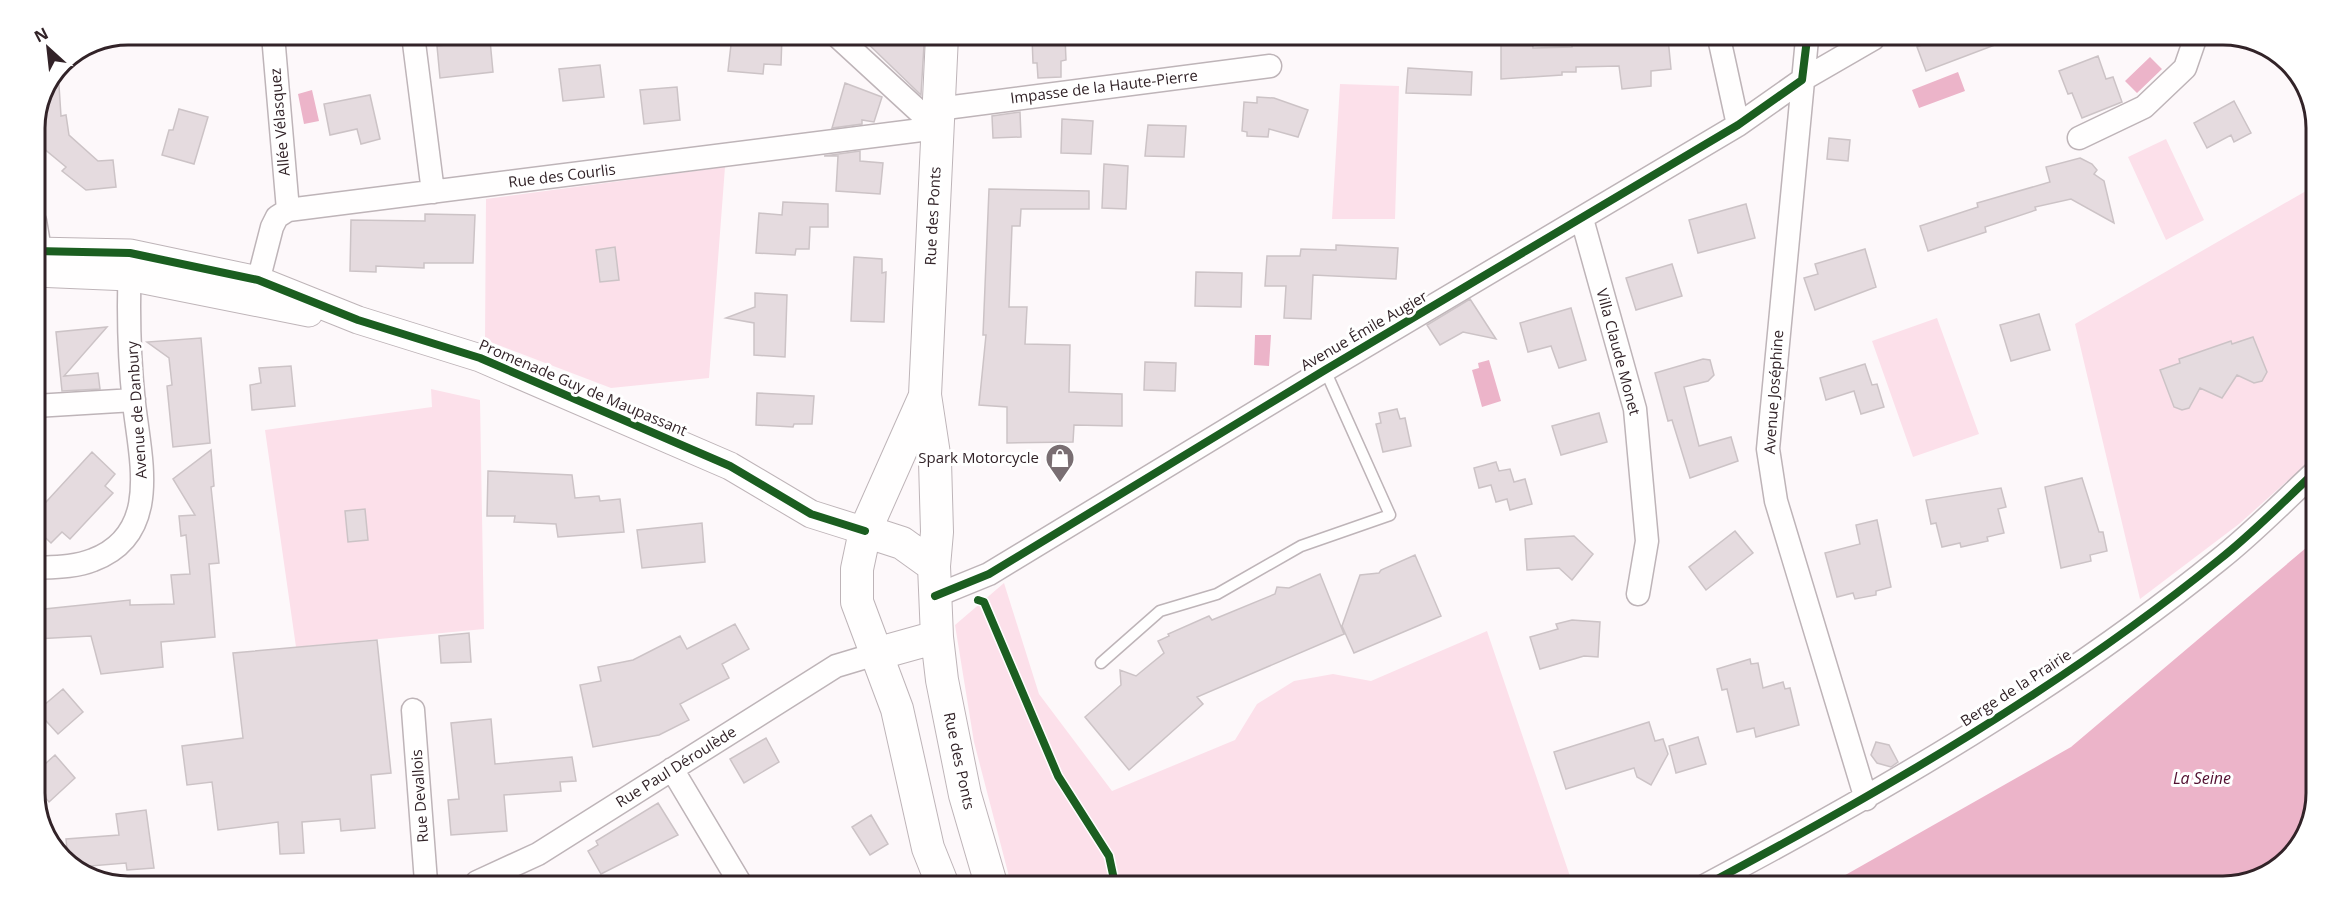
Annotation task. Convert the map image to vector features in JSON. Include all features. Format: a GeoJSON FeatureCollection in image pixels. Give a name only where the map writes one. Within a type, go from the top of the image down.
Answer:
{"type":"FeatureCollection","features":[{"type":"Feature","properties":{"kind":"main road","name":"Rue des Ponts"},"geometry":{"type":"LineString","coordinates":[[942,45],[925,395],[935,461],[937,637],[942,680],[965,795],[989,876]]}},
{"type":"Feature","properties":{"kind":"main road","name":"Rue des Ponts"},"geometry":{"type":"LineString","coordinates":[[876,654],[857,602],[856,569],[865,531],[925,395]]}},
{"type":"Feature","properties":{"kind":"main road"},"geometry":{"type":"LineString","coordinates":[[865,531],[902,543],[935,580]]}},
{"type":"Feature","properties":{"kind":"main road"},"geometry":{"type":"LineString","coordinates":[[937,637],[876,654],[897,710],[928,848],[939,876]]}},
{"type":"Feature","properties":{"kind":"street","name":"Allée Vélasquez"},"geometry":{"type":"LineString","coordinates":[[274,45],[288,210]]}},
{"type":"Feature","properties":{"kind":"street"},"geometry":{"type":"LineString","coordinates":[[414,45],[433,192]]}},
{"type":"Feature","properties":{"kind":"street"},"geometry":{"type":"LineString","coordinates":[[848,45],[938,118]]}},
{"type":"Feature","properties":{"kind":"street"},"geometry":{"type":"LineString","coordinates":[[1721,45],[1738,125]]}},
{"type":"Feature","properties":{"kind":"street","name":"Avenue Joséphine"},"geometry":{"type":"LineString","coordinates":[[1806,45],[1768,449],[1772,488],[1866,799]]}},
{"type":"Feature","properties":{"kind":"street","name":"Avenue Émile Augier"},"geometry":{"type":"LineString","coordinates":[[935,580],[989,574],[1325,370],[1738,125],[1802,80],[1863,45]]}},
{"type":"Feature","properties":{"kind":"street"},"geometry":{"type":"LineString","coordinates":[[2079,138],[2144,107],[2185,68],[2193,45]]}},
{"type":"Feature","properties":{"kind":"street","name":"Impasse de la Haute-Pierre"},"geometry":{"type":"LineString","coordinates":[[938,118],[1270,66]]}},
{"type":"Feature","properties":{"kind":"street","name":"Rue des Courlis"},"geometry":{"type":"LineString","coordinates":[[288,210],[433,192],[938,118]]}},
{"type":"Feature","properties":{"kind":"street"},"geometry":{"type":"LineString","coordinates":[[255,291],[272,227],[278,217],[288,210]]}},
{"type":"Feature","properties":{"kind":"street","name":"Villa Claude Monet"},"geometry":{"type":"LineString","coordinates":[[1582,219],[1635,409],[1647,541],[1638,594]]}},
{"type":"Feature","properties":{"kind":"street","name":"Promenade Guy de Maupassant"},"geometry":{"type":"LineString","coordinates":[[45,262],[130,265],[255,291],[358,320],[491,362],[730,466],[812,514],[865,531]]}},
{"type":"Feature","properties":{"kind":"street","name":"Avenue de Danbury"},"geometry":{"type":"LineString","coordinates":[[45,567],[93,560],[123,539],[140,513],[143,495],[134,400],[130,265]]}},
{"type":"Feature","properties":{"kind":"street"},"geometry":{"type":"LineString","coordinates":[[45,405],[134,400]]}},
{"type":"Feature","properties":{"kind":"street","name":"Berge de la Prairie"},"geometry":{"type":"LineString","coordinates":[[1723,876],[1866,799],[2095,652],[2223,557],[2306,480]]}},
{"type":"Feature","properties":{"kind":"street","name":"Rue Paul Déroulède"},"geometry":{"type":"LineString","coordinates":[[490,876],[538,854],[836,666],[876,654]]}},
{"type":"Feature","properties":{"kind":"street","name":"Rue Devallois"},"geometry":{"type":"LineString","coordinates":[[413,710],[426,876]]}},
{"type":"Feature","properties":{"kind":"street"},"geometry":{"type":"LineString","coordinates":[[672,770],[736,876]]}},
{"type":"Feature","properties":{"kind":"lane"},"geometry":{"type":"LineString","coordinates":[[1101,663],[1160,611],[1217,594],[1301,546],[1390,515],[1325,370]]}},
{"type":"Feature","properties":{"kind":"shaded area"},"geometry":{"type":"Polygon","coordinates":[[[1340,84],[1399,86],[1395,219],[1332,219],[1340,84]]]}},
{"type":"Feature","properties":{"kind":"shaded area"},"geometry":{"type":"Polygon","coordinates":[[[2166,139],[2204,220],[2166,240],[2128,157],[2166,139]]]}},
{"type":"Feature","properties":{"kind":"shaded area"},"geometry":{"type":"Polygon","coordinates":[[[725,167],[709,378],[611,388],[485,340],[486,199],[725,167]]]}},
{"type":"Feature","properties":{"kind":"shaded area"},"geometry":{"type":"Polygon","coordinates":[[[2306,191],[2306,464],[2239,524],[2140,599],[2075,324],[2306,191]]]}},
{"type":"Feature","properties":{"kind":"shaded area"},"geometry":{"type":"Polygon","coordinates":[[[1937,318],[1979,434],[1913,457],[1872,341],[1937,318]]]}},
{"type":"Feature","properties":{"kind":"shaded area"},"geometry":{"type":"Polygon","coordinates":[[[431,389],[480,400],[484,629],[296,647],[265,430],[432,407],[431,389]]]}},
{"type":"Feature","properties":{"kind":"shaded area"},"geometry":{"type":"Polygon","coordinates":[[[1004,583],[1039,694],[1112,791],[1235,740],[1257,704],[1294,681],[1333,674],[1371,681],[1487,631],[1570,876],[1009,876],[974,742],[955,625],[1004,583]]]}},
{"type":"Feature","properties":{"kind":"water"},"geometry":{"type":"Polygon","coordinates":[[[2150,57],[2162,69],[2137,93],[2125,81],[2150,57]]]}},
{"type":"Feature","properties":{"kind":"water"},"geometry":{"type":"Polygon","coordinates":[[[1958,72],[1965,91],[1919,108],[1912,90],[1958,72]]]}},
{"type":"Feature","properties":{"kind":"water"},"geometry":{"type":"Polygon","coordinates":[[[312,90],[319,121],[304,124],[298,94],[312,90]]]}},
{"type":"Feature","properties":{"kind":"water"},"geometry":{"type":"Polygon","coordinates":[[[1255,335],[1271,335],[1269,366],[1254,365],[1255,335]]]}},
{"type":"Feature","properties":{"kind":"water"},"geometry":{"type":"Polygon","coordinates":[[[1489,360],[1501,401],[1482,407],[1472,370],[1479,368],[1478,363],[1489,360]]]}},
{"type":"Feature","properties":{"kind":"water","name":"La Seine"},"geometry":{"type":"Polygon","coordinates":[[[2306,548],[2305,804],[2302,820],[2295,834],[2282,852],[2273,859],[2250,872],[2223,876],[1844,876],[2071,747],[2306,548]]]}},
{"type":"Feature","properties":{"kind":"building"},"geometry":{"type":"Polygon","coordinates":[[[490,45],[493,72],[440,78],[437,46],[490,45]]]}},
{"type":"Feature","properties":{"kind":"building"},"geometry":{"type":"Polygon","coordinates":[[[731,45],[782,45],[781,65],[764,64],[763,74],[728,71],[731,45]]]}},
{"type":"Feature","properties":{"kind":"building"},"geometry":{"type":"Polygon","coordinates":[[[869,45],[924,45],[921,95],[869,45]]]}},
{"type":"Feature","properties":{"kind":"building"},"geometry":{"type":"Polygon","coordinates":[[[1032,45],[1065,45],[1066,60],[1061,61],[1061,77],[1038,78],[1037,63],[1033,63],[1032,45]]]}},
{"type":"Feature","properties":{"kind":"building"},"geometry":{"type":"Polygon","coordinates":[[[1501,45],[1533,45],[1533,48],[1572,47],[1572,45],[1669,45],[1671,69],[1651,71],[1651,86],[1622,89],[1619,66],[1576,67],[1576,72],[1562,72],[1562,75],[1501,79],[1501,45]]]}},
{"type":"Feature","properties":{"kind":"building"},"geometry":{"type":"Polygon","coordinates":[[[1922,45],[1995,45],[1926,71],[1917,47],[1922,45]]]}},
{"type":"Feature","properties":{"kind":"building"},"geometry":{"type":"Polygon","coordinates":[[[2098,56],[2106,79],[2113,77],[2122,102],[2082,118],[2072,93],[2068,94],[2059,71],[2098,56]]]}},
{"type":"Feature","properties":{"kind":"building"},"geometry":{"type":"Polygon","coordinates":[[[600,65],[604,97],[563,101],[559,69],[600,65]]]}},
{"type":"Feature","properties":{"kind":"building"},"geometry":{"type":"Polygon","coordinates":[[[1408,68],[1472,72],[1471,95],[1406,93],[1408,68]]]}},
{"type":"Feature","properties":{"kind":"building"},"geometry":{"type":"Polygon","coordinates":[[[59,82],[61,116],[66,115],[69,135],[98,161],[113,160],[116,187],[86,190],[62,171],[66,167],[45,150],[47,112],[51,96],[59,82]]]}},
{"type":"Feature","properties":{"kind":"building"},"geometry":{"type":"Polygon","coordinates":[[[845,83],[882,97],[874,122],[862,120],[862,124],[832,128],[845,83]]]}},
{"type":"Feature","properties":{"kind":"building"},"geometry":{"type":"Polygon","coordinates":[[[677,87],[680,120],[644,124],[640,90],[677,87]]]}},
{"type":"Feature","properties":{"kind":"building"},"geometry":{"type":"Polygon","coordinates":[[[370,95],[380,139],[361,144],[357,129],[330,135],[324,104],[370,95]]]}},
{"type":"Feature","properties":{"kind":"building"},"geometry":{"type":"Polygon","coordinates":[[[1257,97],[1274,98],[1308,110],[1298,137],[1269,129],[1268,137],[1247,136],[1247,132],[1242,131],[1244,102],[1257,103],[1257,97]]]}},
{"type":"Feature","properties":{"kind":"building"},"geometry":{"type":"Polygon","coordinates":[[[2234,101],[2251,133],[2234,142],[2231,135],[2207,148],[2194,123],[2234,101]]]}},
{"type":"Feature","properties":{"kind":"building"},"geometry":{"type":"Polygon","coordinates":[[[179,109],[208,117],[194,164],[162,155],[169,130],[173,130],[179,109]]]}},
{"type":"Feature","properties":{"kind":"building"},"geometry":{"type":"Polygon","coordinates":[[[1020,112],[1021,137],[993,138],[992,116],[1020,112]]]}},
{"type":"Feature","properties":{"kind":"building"},"geometry":{"type":"Polygon","coordinates":[[[1062,119],[1093,121],[1091,154],[1061,153],[1062,119]]]}},
{"type":"Feature","properties":{"kind":"building"},"geometry":{"type":"Polygon","coordinates":[[[1148,125],[1186,126],[1184,157],[1145,156],[1148,125]]]}},
{"type":"Feature","properties":{"kind":"building"},"geometry":{"type":"Polygon","coordinates":[[[1829,138],[1850,140],[1848,161],[1827,159],[1829,138]]]}},
{"type":"Feature","properties":{"kind":"building"},"geometry":{"type":"Polygon","coordinates":[[[860,151],[860,161],[883,163],[880,194],[836,191],[838,156],[824,156],[860,151]]]}},
{"type":"Feature","properties":{"kind":"building"},"geometry":{"type":"Polygon","coordinates":[[[2080,158],[2092,164],[2097,170],[2094,174],[2104,181],[2114,223],[2071,199],[2035,207],[2036,210],[1985,227],[1986,232],[1928,251],[1920,226],[1978,207],[1977,203],[2050,182],[2046,167],[2080,158]]]}},
{"type":"Feature","properties":{"kind":"building"},"geometry":{"type":"Polygon","coordinates":[[[1104,164],[1128,166],[1126,209],[1102,208],[1104,164]]]}},
{"type":"Feature","properties":{"kind":"building"},"geometry":{"type":"Polygon","coordinates":[[[989,189],[1089,191],[1089,209],[1021,209],[1020,226],[1012,226],[1009,307],[1027,307],[1025,344],[1070,345],[1069,392],[1122,394],[1122,426],[1074,425],[1073,442],[1007,443],[1007,407],[979,405],[986,335],[983,335],[989,189]]]}},
{"type":"Feature","properties":{"kind":"building"},"geometry":{"type":"Polygon","coordinates":[[[783,202],[828,204],[828,227],[810,227],[809,249],[796,249],[795,255],[756,253],[759,213],[782,215],[783,202]]]}},
{"type":"Feature","properties":{"kind":"building"},"geometry":{"type":"Polygon","coordinates":[[[1746,204],[1755,238],[1698,253],[1689,220],[1746,204]]]}},
{"type":"Feature","properties":{"kind":"building"},"geometry":{"type":"Polygon","coordinates":[[[425,214],[475,215],[473,263],[424,263],[424,268],[376,266],[376,272],[350,271],[351,220],[425,221],[425,214]]]}},
{"type":"Feature","properties":{"kind":"building"},"geometry":{"type":"Polygon","coordinates":[[[1336,245],[1398,248],[1396,279],[1313,275],[1311,319],[1284,318],[1286,286],[1265,286],[1267,256],[1300,256],[1301,249],[1336,250],[1336,245]]]}},
{"type":"Feature","properties":{"kind":"building"},"geometry":{"type":"Polygon","coordinates":[[[615,247],[619,280],[600,282],[596,250],[615,247]]]}},
{"type":"Feature","properties":{"kind":"building"},"geometry":{"type":"Polygon","coordinates":[[[1865,249],[1876,287],[1815,310],[1804,278],[1818,274],[1815,264],[1865,249]]]}},
{"type":"Feature","properties":{"kind":"building"},"geometry":{"type":"Polygon","coordinates":[[[854,257],[882,259],[882,273],[886,272],[884,322],[851,321],[854,257]]]}},
{"type":"Feature","properties":{"kind":"building"},"geometry":{"type":"Polygon","coordinates":[[[1672,264],[1682,296],[1636,310],[1626,278],[1672,264]]]}},
{"type":"Feature","properties":{"kind":"building"},"geometry":{"type":"Polygon","coordinates":[[[1196,272],[1242,273],[1241,307],[1195,306],[1196,272]]]}},
{"type":"Feature","properties":{"kind":"building"},"geometry":{"type":"Polygon","coordinates":[[[755,293],[787,295],[785,357],[754,355],[754,323],[726,318],[755,307],[755,293]]]}},
{"type":"Feature","properties":{"kind":"building"},"geometry":{"type":"Polygon","coordinates":[[[1470,299],[1496,339],[1463,332],[1440,345],[1427,325],[1470,299]]]}},
{"type":"Feature","properties":{"kind":"building"},"geometry":{"type":"Polygon","coordinates":[[[1571,308],[1586,360],[1559,368],[1551,346],[1528,352],[1520,323],[1571,308]]]}},
{"type":"Feature","properties":{"kind":"building"},"geometry":{"type":"Polygon","coordinates":[[[2039,314],[2050,350],[2011,361],[2000,325],[2039,314]]]}},
{"type":"Feature","properties":{"kind":"building"},"geometry":{"type":"Polygon","coordinates":[[[107,327],[64,376],[98,373],[100,389],[62,391],[56,332],[107,327]]]}},
{"type":"Feature","properties":{"kind":"building"},"geometry":{"type":"Polygon","coordinates":[[[2253,337],[2267,372],[2262,381],[2254,383],[2237,375],[2222,398],[2200,388],[2189,408],[2182,410],[2174,407],[2160,370],[2180,363],[2179,359],[2231,341],[2232,344],[2253,337]]]}},
{"type":"Feature","properties":{"kind":"building"},"geometry":{"type":"Polygon","coordinates":[[[201,338],[210,443],[173,447],[167,386],[172,385],[169,358],[147,342],[201,338]]]}},
{"type":"Feature","properties":{"kind":"building"},"geometry":{"type":"Polygon","coordinates":[[[1703,359],[1710,360],[1714,375],[1708,381],[1684,387],[1699,446],[1731,437],[1738,461],[1690,478],[1672,420],[1668,421],[1655,373],[1703,359]]]}},
{"type":"Feature","properties":{"kind":"building"},"geometry":{"type":"Polygon","coordinates":[[[1145,362],[1176,363],[1175,391],[1144,390],[1145,362]]]}},
{"type":"Feature","properties":{"kind":"building"},"geometry":{"type":"Polygon","coordinates":[[[1865,364],[1872,385],[1877,384],[1884,407],[1861,414],[1854,391],[1826,400],[1820,378],[1865,364]]]}},
{"type":"Feature","properties":{"kind":"building"},"geometry":{"type":"Polygon","coordinates":[[[291,366],[295,406],[252,410],[250,385],[261,383],[259,368],[291,366]]]}},
{"type":"Feature","properties":{"kind":"building"},"geometry":{"type":"Polygon","coordinates":[[[757,393],[814,396],[812,424],[794,424],[793,427],[756,425],[757,393]]]}},
{"type":"Feature","properties":{"kind":"building"},"geometry":{"type":"Polygon","coordinates":[[[1397,409],[1400,419],[1405,418],[1411,446],[1383,452],[1376,424],[1381,423],[1379,413],[1397,409]]]}},
{"type":"Feature","properties":{"kind":"building"},"geometry":{"type":"Polygon","coordinates":[[[1599,413],[1607,442],[1561,455],[1552,426],[1599,413]]]}},
{"type":"Feature","properties":{"kind":"building"},"geometry":{"type":"Polygon","coordinates":[[[211,450],[214,486],[211,487],[219,563],[209,564],[215,637],[161,642],[163,667],[101,674],[91,636],[45,638],[45,609],[130,600],[130,605],[174,604],[171,575],[190,574],[186,535],[181,536],[179,516],[195,515],[173,479],[211,450]]]}},
{"type":"Feature","properties":{"kind":"building"},"geometry":{"type":"Polygon","coordinates":[[[92,452],[115,474],[105,486],[113,493],[70,539],[62,532],[51,543],[45,537],[45,503],[92,452]]]}},
{"type":"Feature","properties":{"kind":"building"},"geometry":{"type":"Polygon","coordinates":[[[1496,462],[1499,471],[1510,469],[1514,482],[1525,479],[1532,504],[1510,510],[1507,499],[1496,502],[1491,485],[1479,488],[1474,468],[1496,462]]]}},
{"type":"Feature","properties":{"kind":"building"},"geometry":{"type":"Polygon","coordinates":[[[488,471],[572,475],[575,498],[599,496],[600,501],[620,499],[624,532],[558,537],[556,524],[514,522],[515,516],[487,516],[488,471]]]}},
{"type":"Feature","properties":{"kind":"building"},"geometry":{"type":"Polygon","coordinates":[[[2082,478],[2099,532],[2103,532],[2107,551],[2090,555],[2091,561],[2061,568],[2045,487],[2082,478]]]}},
{"type":"Feature","properties":{"kind":"building"},"geometry":{"type":"Polygon","coordinates":[[[2001,488],[2006,507],[1998,509],[2004,533],[1987,537],[1988,541],[1961,547],[1960,543],[1942,547],[1936,523],[1931,524],[1926,500],[2001,488]]]}},
{"type":"Feature","properties":{"kind":"building"},"geometry":{"type":"Polygon","coordinates":[[[365,509],[368,540],[348,542],[345,511],[365,509]]]}},
{"type":"Feature","properties":{"kind":"building"},"geometry":{"type":"Polygon","coordinates":[[[1877,520],[1891,587],[1876,591],[1876,595],[1855,599],[1853,593],[1837,597],[1825,553],[1860,544],[1856,525],[1877,520]]]}},
{"type":"Feature","properties":{"kind":"building"},"geometry":{"type":"Polygon","coordinates":[[[702,523],[705,562],[642,568],[637,530],[702,523]]]}},
{"type":"Feature","properties":{"kind":"building"},"geometry":{"type":"Polygon","coordinates":[[[1735,531],[1753,553],[1706,590],[1689,567],[1735,531]]]}},
{"type":"Feature","properties":{"kind":"building"},"geometry":{"type":"Polygon","coordinates":[[[1574,536],[1593,554],[1572,580],[1559,568],[1527,570],[1525,539],[1574,536]]]}},
{"type":"Feature","properties":{"kind":"building"},"geometry":{"type":"Polygon","coordinates":[[[1415,555],[1441,616],[1354,653],[1342,626],[1360,575],[1379,573],[1415,555]]]}},
{"type":"Feature","properties":{"kind":"building"},"geometry":{"type":"Polygon","coordinates":[[[1320,574],[1344,634],[1197,697],[1203,704],[1129,770],[1085,717],[1121,685],[1120,670],[1136,676],[1164,653],[1158,641],[1169,636],[1168,634],[1209,616],[1212,620],[1275,594],[1277,587],[1289,588],[1320,574]]]}},
{"type":"Feature","properties":{"kind":"building"},"geometry":{"type":"Polygon","coordinates":[[[1572,620],[1600,622],[1598,657],[1584,656],[1540,669],[1530,637],[1558,629],[1556,624],[1572,620]]]}},
{"type":"Feature","properties":{"kind":"building"},"geometry":{"type":"Polygon","coordinates":[[[735,624],[749,649],[722,664],[729,678],[680,704],[689,720],[659,735],[593,747],[580,685],[601,681],[598,667],[633,660],[680,636],[687,649],[735,624]]]}},
{"type":"Feature","properties":{"kind":"building"},"geometry":{"type":"Polygon","coordinates":[[[469,633],[471,662],[441,663],[439,636],[469,633]]]}},
{"type":"Feature","properties":{"kind":"building"},"geometry":{"type":"Polygon","coordinates":[[[377,640],[391,773],[371,775],[375,828],[341,831],[340,819],[302,822],[304,853],[280,854],[278,822],[218,830],[212,782],[187,785],[182,746],[243,738],[233,653],[377,640]]]}},
{"type":"Feature","properties":{"kind":"building"},"geometry":{"type":"Polygon","coordinates":[[[1750,659],[1751,664],[1758,663],[1763,688],[1783,682],[1785,689],[1790,688],[1799,725],[1756,737],[1754,728],[1737,732],[1727,689],[1722,690],[1717,669],[1750,659]]]}},
{"type":"Feature","properties":{"kind":"building"},"geometry":{"type":"Polygon","coordinates":[[[63,689],[83,712],[58,734],[45,720],[45,704],[63,689]]]}},
{"type":"Feature","properties":{"kind":"building"},"geometry":{"type":"Polygon","coordinates":[[[491,719],[495,764],[572,757],[576,781],[560,782],[561,791],[504,795],[507,831],[451,835],[448,800],[459,799],[451,723],[491,719]]]}},
{"type":"Feature","properties":{"kind":"building"},"geometry":{"type":"Polygon","coordinates":[[[1649,722],[1655,741],[1663,739],[1668,754],[1651,785],[1637,777],[1634,768],[1566,789],[1554,752],[1649,722]]]}},
{"type":"Feature","properties":{"kind":"building"},"geometry":{"type":"Polygon","coordinates":[[[1698,737],[1706,764],[1676,773],[1669,746],[1698,737]]]}},
{"type":"Feature","properties":{"kind":"building"},"geometry":{"type":"Polygon","coordinates":[[[766,738],[779,762],[744,783],[730,759],[766,738]]]}},
{"type":"Feature","properties":{"kind":"building"},"geometry":{"type":"Polygon","coordinates":[[[1876,742],[1889,745],[1898,762],[1891,767],[1877,763],[1871,755],[1876,742]]]}},
{"type":"Feature","properties":{"kind":"building"},"geometry":{"type":"Polygon","coordinates":[[[55,755],[75,778],[49,802],[45,797],[45,764],[55,755]]]}},
{"type":"Feature","properties":{"kind":"building"},"geometry":{"type":"Polygon","coordinates":[[[658,803],[678,835],[601,874],[588,851],[598,845],[596,841],[658,803]]]}},
{"type":"Feature","properties":{"kind":"building"},"geometry":{"type":"Polygon","coordinates":[[[146,810],[154,868],[127,870],[126,863],[89,866],[67,849],[66,839],[119,835],[116,814],[146,810]]]}},
{"type":"Feature","properties":{"kind":"building"},"geometry":{"type":"Polygon","coordinates":[[[871,815],[888,844],[870,855],[852,827],[871,815]]]}},
{"type":"Feature","properties":{"kind":"cycle path"},"geometry":{"type":"LineString","coordinates":[[935,596],[989,574],[1325,370],[1738,125],[1802,80],[1806,45]]}},
{"type":"Feature","properties":{"kind":"cycle path"},"geometry":{"type":"LineString","coordinates":[[45,251],[130,253],[258,280],[358,320],[480,358],[730,466],[811,514],[865,531]]}},
{"type":"Feature","properties":{"kind":"cycle path"},"geometry":{"type":"LineString","coordinates":[[1723,876],[1906,774],[2098,651],[2220,559],[2306,481]]}},
{"type":"Feature","properties":{"kind":"cycle path"},"geometry":{"type":"LineString","coordinates":[[978,600],[984,602],[1058,776],[1109,856],[1113,876]]}},
{"type":"Feature","properties":{"kind":"place","name":"Spark Motorcycle"},"geometry":{"type":"Point","coordinates":[1060,484]}}]}
